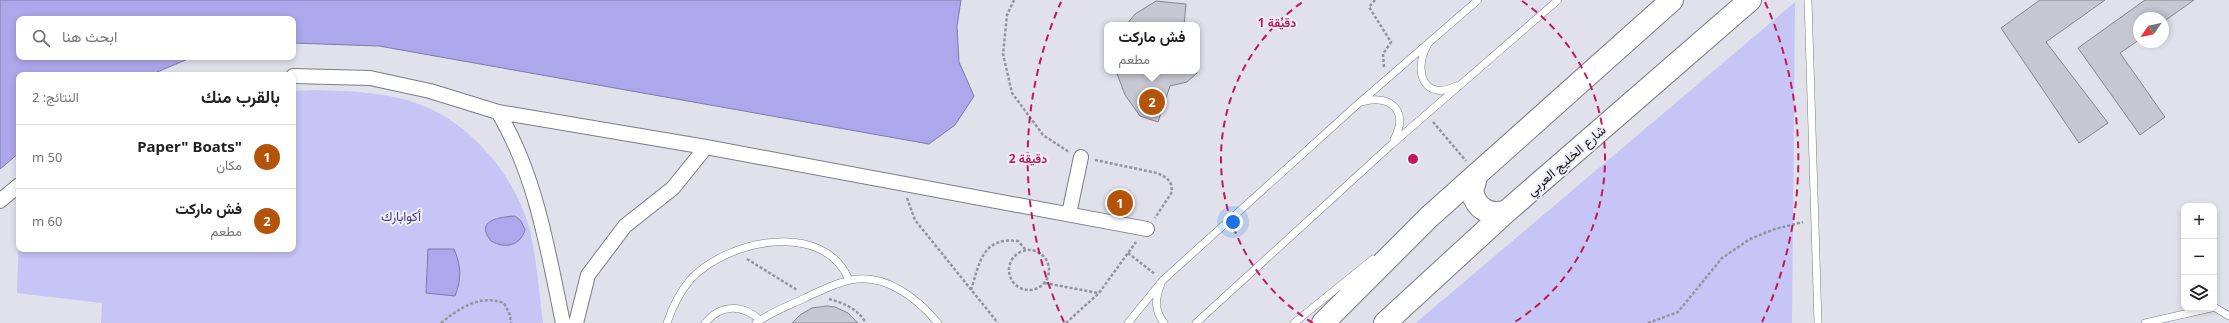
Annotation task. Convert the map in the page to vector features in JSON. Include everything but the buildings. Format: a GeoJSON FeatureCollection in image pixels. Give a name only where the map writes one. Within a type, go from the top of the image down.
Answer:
{"type":"FeatureCollection","features":[{"type":"Feature","properties":{"kind":"main road"},"geometry":{"type":"LineString","coordinates":[[1323,323],[1429,217],[1672,0]]}},
{"type":"Feature","properties":{"kind":"main road","name":"شارع الخليج العربي"},"geometry":{"type":"LineString","coordinates":[[1385,323],[1507,211],[1750,0]]}},
{"type":"Feature","properties":{"kind":"main road"},"geometry":{"type":"LineString","coordinates":[[1477,174],[1472,191],[1480,207],[1496,214],[1507,211]]}},
{"type":"Feature","properties":{"kind":"street"},"geometry":{"type":"LineString","coordinates":[[296,76],[370,78],[430,91],[498,112],[706,147],[1147,229]]}},
{"type":"Feature","properties":{"kind":"street"},"geometry":{"type":"LineString","coordinates":[[498,112],[512,135],[529,178],[548,252],[563,323]]}},
{"type":"Feature","properties":{"kind":"street"},"geometry":{"type":"LineString","coordinates":[[576,323],[588,274],[625,226],[673,188],[706,147]]}},
{"type":"Feature","properties":{"kind":"street"},"geometry":{"type":"LineString","coordinates":[[1069,214],[1081,157]]}},
{"type":"Feature","properties":{"kind":"street"},"geometry":{"type":"LineString","coordinates":[[0,201],[16,188]]}},
{"type":"Feature","properties":{"kind":"lane"},"geometry":{"type":"LineString","coordinates":[[1128,323],[1163,280],[1358,104],[1478,0]]}},
{"type":"Feature","properties":{"kind":"lane"},"geometry":{"type":"LineString","coordinates":[[1196,323],[1391,144],[1558,0]]}},
{"type":"Feature","properties":{"kind":"lane"},"geometry":{"type":"LineString","coordinates":[[1808,0],[1818,323]]}},
{"type":"Feature","properties":{"kind":"lane"},"geometry":{"type":"LineString","coordinates":[[1429,42],[1422,56],[1420,67],[1421,76],[1425,83],[1431,88],[1439,90],[1450,88],[1464,81]]}},
{"type":"Feature","properties":{"kind":"lane"},"geometry":{"type":"LineString","coordinates":[[1358,104],[1376,100],[1386,102],[1395,107],[1400,116],[1401,126],[1391,144]]}},
{"type":"Feature","properties":{"kind":"lane"},"geometry":{"type":"LineString","coordinates":[[1294,323],[1382,252],[1429,217]]}},
{"type":"Feature","properties":{"kind":"lane"},"geometry":{"type":"LineString","coordinates":[[667,323],[678,298],[691,279],[709,265],[734,251],[765,242],[786,241],[805,245],[836,261],[846,273],[849,280]]}},
{"type":"Feature","properties":{"kind":"lane"},"geometry":{"type":"LineString","coordinates":[[705,323],[721,310],[735,307],[748,311],[758,322],[808,297],[849,280],[872,280],[893,286],[920,305],[938,323]]}},
{"type":"Feature","properties":{"kind":"lane"},"geometry":{"type":"LineString","coordinates":[[1163,280],[1156,298],[1156,307],[1164,323]]}},
{"type":"Feature","properties":{"kind":"lane"},"geometry":{"type":"LineString","coordinates":[[2217,309],[2229,316]]}},
{"type":"Feature","properties":{"kind":"lane"},"geometry":{"type":"LineString","coordinates":[[2145,323],[2198,311]]}},
{"type":"Feature","properties":{"kind":"path"},"geometry":{"type":"LineString","coordinates":[[1375,0],[1369,7],[1391,42],[1383,54],[1386,80]]}},
{"type":"Feature","properties":{"kind":"path"},"geometry":{"type":"LineString","coordinates":[[1426,114],[1477,174]]}},
{"type":"Feature","properties":{"kind":"path"},"geometry":{"type":"LineString","coordinates":[[901,183],[915,220],[998,323]]}},
{"type":"Feature","properties":{"kind":"path"},"geometry":{"type":"LineString","coordinates":[[1648,323],[1678,312],[1722,258],[1750,239],[1775,229],[1816,220]]}},
{"type":"Feature","properties":{"kind":"path"},"geometry":{"type":"LineString","coordinates":[[971,290],[984,253],[995,243],[1006,240],[1018,241],[1025,249]]}},
{"type":"Feature","properties":{"kind":"path"},"geometry":{"type":"LineString","coordinates":[[1025,249],[1035,250],[1044,255],[1049,264],[1049,274],[1045,283],[1036,290],[1024,290],[1014,285],[1009,275],[1009,264],[1015,254],[1025,249]]}},
{"type":"Feature","properties":{"kind":"path"},"geometry":{"type":"LineString","coordinates":[[734,251],[813,300],[828,299],[842,302],[855,309],[866,323]]}},
{"type":"Feature","properties":{"kind":"path"},"geometry":{"type":"LineString","coordinates":[[1128,253],[1163,280]]}},
{"type":"Feature","properties":{"kind":"path"},"geometry":{"type":"LineString","coordinates":[[1045,283],[1099,293]]}},
{"type":"Feature","properties":{"kind":"path"},"geometry":{"type":"LineString","coordinates":[[441,323],[460,308],[471,302],[495,300],[504,304],[510,315],[511,323]]}},
{"type":"Feature","properties":{"kind":"green space"},"geometry":{"type":"Polygon","coordinates":[[[1795,2],[1792,323],[1416,323],[1418,321],[1795,2]]]}},
{"type":"Feature","properties":{"kind":"green space","name":"أكوابارك"},"geometry":{"type":"Polygon","coordinates":[[[296,91],[342,91],[391,96],[433,110],[453,122],[473,138],[504,173],[514,190],[526,218],[538,275],[543,323],[101,323],[102,303],[17,293],[18,252],[296,252],[296,91]]]}},
{"type":"Feature","properties":{"kind":"shaded area"},"geometry":{"type":"Polygon","coordinates":[[[0,0],[961,0],[957,26],[959,62],[974,96],[955,125],[929,144],[379,46],[296,43],[296,16],[16,16],[16,60],[186,60],[157,72],[16,72],[16,156],[0,169],[0,0]]]}},
{"type":"Feature","properties":{"kind":"shaded area"},"geometry":{"type":"Polygon","coordinates":[[[515,216],[521,221],[525,230],[520,240],[516,243],[507,245],[502,245],[491,241],[485,228],[487,224],[503,217],[515,216]]]}},
{"type":"Feature","properties":{"kind":"shaded area"},"geometry":{"type":"Polygon","coordinates":[[[428,249],[454,249],[460,272],[459,284],[455,296],[426,293],[428,249]]]}},
{"type":"Feature","properties":{"kind":"place","name":"فش ماركت"},"geometry":{"type":"Point","coordinates":[1152,102]}},
{"type":"Feature","properties":{"kind":"place","name":"\"Paper\" Boats"},"geometry":{"type":"Point","coordinates":[1120,203]}}]}
